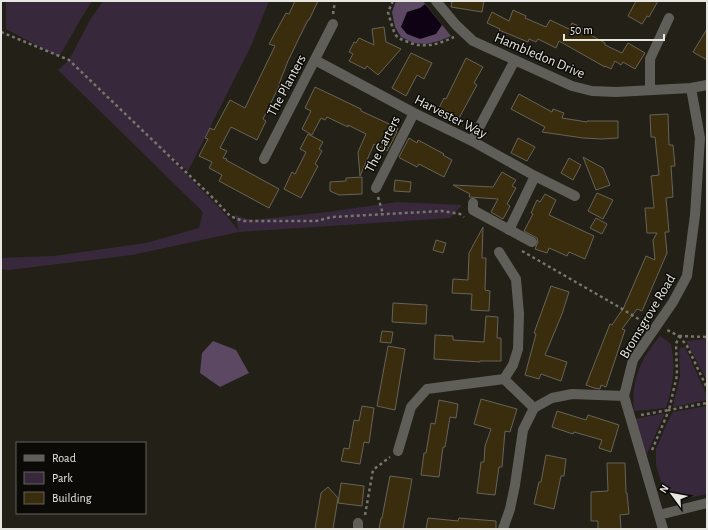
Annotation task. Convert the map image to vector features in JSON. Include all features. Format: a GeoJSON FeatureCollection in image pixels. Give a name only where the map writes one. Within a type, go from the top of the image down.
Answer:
{"type":"FeatureCollection","features":[{"type":"Feature","properties":{"kind":"street","name":"Hambledon Drive"},"geometry":{"type":"LineString","coordinates":[[436,1],[456,25],[473,41],[572,86],[592,91],[616,92],[691,88],[707,85]]}},
{"type":"Feature","properties":{"kind":"street"},"geometry":{"type":"LineString","coordinates":[[650,90],[650,59],[669,18]]}},
{"type":"Feature","properties":{"kind":"street","name":"The Planters"},"geometry":{"type":"LineString","coordinates":[[264,159],[316,60],[333,24]]}},
{"type":"Feature","properties":{"kind":"street","name":"Harvester Way"},"geometry":{"type":"LineString","coordinates":[[316,60],[414,113],[472,141],[575,196]]}},
{"type":"Feature","properties":{"kind":"street"},"geometry":{"type":"LineString","coordinates":[[472,141],[515,60]]}},
{"type":"Feature","properties":{"kind":"street","name":"Bromsgrove Road"},"geometry":{"type":"LineString","coordinates":[[663,529],[624,396],[633,360],[673,302],[687,276],[695,215],[700,138],[691,88]]}},
{"type":"Feature","properties":{"kind":"street","name":"The Carters"},"geometry":{"type":"LineString","coordinates":[[376,188],[414,113]]}},
{"type":"Feature","properties":{"kind":"street"},"geometry":{"type":"LineString","coordinates":[[509,230],[535,176]]}},
{"type":"Feature","properties":{"kind":"street"},"geometry":{"type":"LineString","coordinates":[[474,203],[473,210],[532,242]]}},
{"type":"Feature","properties":{"kind":"street"},"geometry":{"type":"LineString","coordinates":[[398,452],[411,407],[428,389],[504,379],[513,365],[518,349],[519,314],[516,279],[499,252]]}},
{"type":"Feature","properties":{"kind":"street"},"geometry":{"type":"LineString","coordinates":[[504,379],[534,408]]}},
{"type":"Feature","properties":{"kind":"street"},"geometry":{"type":"LineString","coordinates":[[503,529],[510,509],[515,485],[523,430],[534,408],[552,398],[572,394],[624,396]]}},
{"type":"Feature","properties":{"kind":"street"},"geometry":{"type":"LineString","coordinates":[[659,515],[707,503]]}},
{"type":"Feature","properties":{"kind":"path"},"geometry":{"type":"LineString","coordinates":[[393,1],[388,12],[396,34],[401,40],[413,44],[428,46],[444,42],[464,33]]}},
{"type":"Feature","properties":{"kind":"path"},"geometry":{"type":"LineString","coordinates":[[1,32],[69,60],[230,216],[243,221],[316,221],[332,217],[442,211],[460,214],[466,218]]}},
{"type":"Feature","properties":{"kind":"path"},"geometry":{"type":"LineString","coordinates":[[376,188],[383,214]]}},
{"type":"Feature","properties":{"kind":"path"},"geometry":{"type":"LineString","coordinates":[[516,248],[655,327],[679,336],[707,337]]}},
{"type":"Feature","properties":{"kind":"path"},"geometry":{"type":"LineString","coordinates":[[679,336],[687,346],[707,388]]}},
{"type":"Feature","properties":{"kind":"path"},"geometry":{"type":"LineString","coordinates":[[645,467],[669,410],[677,375],[676,344],[679,336]]}},
{"type":"Feature","properties":{"kind":"path"},"geometry":{"type":"LineString","coordinates":[[629,417],[707,402]]}},
{"type":"Feature","properties":{"kind":"path"},"geometry":{"type":"LineString","coordinates":[[358,526],[366,514],[373,470],[398,452]]}},
{"type":"Feature","properties":{"kind":"green space"},"geometry":{"type":"Polygon","coordinates":[[[6,1],[92,1],[59,57],[6,29],[6,1]]]}},
{"type":"Feature","properties":{"kind":"green space"},"geometry":{"type":"Polygon","coordinates":[[[103,1],[269,1],[251,46],[188,171],[165,152],[224,213],[239,231],[235,215],[251,220],[328,212],[397,202],[462,205],[450,218],[239,232],[132,255],[9,270],[1,269],[1,258],[54,256],[146,243],[199,228],[203,212],[58,70],[69,60],[90,20],[103,1]]]}},
{"type":"Feature","properties":{"kind":"green space"},"geometry":{"type":"Polygon","coordinates":[[[660,336],[671,344],[673,352],[672,384],[666,408],[634,411],[634,390],[638,371],[647,353],[660,336]]]}},
{"type":"Feature","properties":{"kind":"green space"},"geometry":{"type":"Polygon","coordinates":[[[707,339],[707,381],[686,341],[707,339]]]}},
{"type":"Feature","properties":{"kind":"green space"},"geometry":{"type":"Polygon","coordinates":[[[685,347],[707,396],[707,400],[674,407],[673,405],[680,376],[679,351],[680,348],[685,347]]]}},
{"type":"Feature","properties":{"kind":"green space"},"geometry":{"type":"Polygon","coordinates":[[[707,406],[707,494],[688,498],[672,498],[663,488],[656,465],[656,449],[673,412],[707,406]]]}},
{"type":"Feature","properties":{"kind":"green space"},"geometry":{"type":"Polygon","coordinates":[[[665,413],[646,456],[635,419],[665,413]]]}},
{"type":"Feature","properties":{"kind":"shaded area"},"geometry":{"type":"Polygon","coordinates":[[[396,1],[423,1],[451,36],[426,44],[414,43],[401,37],[395,27],[392,12],[396,1]]]}},
{"type":"Feature","properties":{"kind":"shaded area"},"geometry":{"type":"Polygon","coordinates":[[[425,4],[442,25],[436,34],[420,39],[407,34],[401,27],[407,12],[420,8],[425,4]]]}},
{"type":"Feature","properties":{"kind":"shaded area"},"geometry":{"type":"Polygon","coordinates":[[[213,341],[236,350],[249,373],[220,387],[200,373],[202,353],[213,341]]]}},
{"type":"Feature","properties":{"kind":"building"},"geometry":{"type":"Polygon","coordinates":[[[295,1],[318,1],[288,61],[280,84],[263,119],[266,121],[257,140],[231,127],[220,148],[227,151],[223,158],[279,189],[269,208],[219,181],[222,175],[209,168],[212,162],[199,156],[208,139],[205,138],[210,128],[214,130],[230,100],[245,108],[275,46],[269,44],[286,13],[289,14],[295,1]]]}},
{"type":"Feature","properties":{"kind":"building"},"geometry":{"type":"Polygon","coordinates":[[[452,1],[484,1],[482,12],[451,7],[452,1]]]}},
{"type":"Feature","properties":{"kind":"building"},"geometry":{"type":"Polygon","coordinates":[[[636,1],[658,1],[649,17],[647,16],[642,24],[628,16],[636,1]]]}},
{"type":"Feature","properties":{"kind":"building"},"geometry":{"type":"Polygon","coordinates":[[[513,10],[526,16],[525,18],[546,27],[550,20],[569,29],[572,23],[588,31],[587,33],[605,43],[605,45],[622,53],[628,43],[645,53],[635,69],[623,62],[621,65],[615,61],[611,69],[559,41],[556,48],[538,39],[536,42],[529,39],[528,42],[499,30],[500,29],[487,23],[492,12],[509,21],[513,10]]]}},
{"type":"Feature","properties":{"kind":"building"},"geometry":{"type":"Polygon","coordinates":[[[384,27],[386,42],[401,49],[378,75],[367,66],[365,69],[349,61],[353,54],[349,52],[354,42],[356,43],[359,38],[374,45],[372,29],[384,27]]]}},
{"type":"Feature","properties":{"kind":"building"},"geometry":{"type":"Polygon","coordinates":[[[707,29],[707,60],[693,52],[707,29]]]}},
{"type":"Feature","properties":{"kind":"building"},"geometry":{"type":"Polygon","coordinates":[[[411,53],[432,63],[424,79],[417,75],[406,96],[392,88],[411,53]]]}},
{"type":"Feature","properties":{"kind":"building"},"geometry":{"type":"Polygon","coordinates":[[[466,58],[483,67],[474,83],[477,85],[458,120],[438,110],[444,98],[446,99],[466,58]]]}},
{"type":"Feature","properties":{"kind":"building"},"geometry":{"type":"Polygon","coordinates":[[[315,87],[398,128],[387,151],[374,144],[360,176],[358,152],[366,134],[327,117],[325,120],[321,118],[312,135],[302,129],[311,111],[305,108],[315,87]]]}},
{"type":"Feature","properties":{"kind":"building"},"geometry":{"type":"Polygon","coordinates":[[[519,94],[552,112],[553,109],[564,113],[562,118],[587,122],[618,121],[618,138],[583,138],[542,132],[545,127],[511,109],[519,94]]]}},
{"type":"Feature","properties":{"kind":"building"},"geometry":{"type":"Polygon","coordinates":[[[668,114],[669,145],[673,145],[675,166],[671,166],[673,197],[666,198],[669,232],[665,232],[667,253],[642,311],[637,309],[622,329],[625,330],[606,387],[601,385],[600,389],[594,388],[586,385],[610,324],[612,325],[624,307],[646,256],[655,260],[653,240],[657,233],[647,233],[645,208],[654,208],[651,176],[659,175],[655,137],[651,137],[650,115],[668,114]]]}},
{"type":"Feature","properties":{"kind":"building"},"geometry":{"type":"Polygon","coordinates":[[[308,134],[323,142],[319,149],[322,151],[315,164],[318,166],[301,198],[284,189],[292,172],[295,174],[306,152],[300,149],[308,134]]]}},
{"type":"Feature","properties":{"kind":"building"},"geometry":{"type":"Polygon","coordinates":[[[409,138],[417,143],[418,140],[452,160],[444,177],[419,164],[417,167],[399,157],[409,138]]]}},
{"type":"Feature","properties":{"kind":"building"},"geometry":{"type":"Polygon","coordinates":[[[518,138],[535,147],[527,161],[511,153],[518,138]]]}},
{"type":"Feature","properties":{"kind":"building"},"geometry":{"type":"Polygon","coordinates":[[[583,157],[603,168],[610,185],[596,190],[583,157]]]}},
{"type":"Feature","properties":{"kind":"building"},"geometry":{"type":"Polygon","coordinates":[[[569,158],[581,165],[573,180],[561,173],[569,158]]]}},
{"type":"Feature","properties":{"kind":"building"},"geometry":{"type":"Polygon","coordinates":[[[502,172],[516,180],[512,186],[516,188],[507,204],[510,206],[503,219],[491,212],[498,199],[469,197],[470,194],[453,185],[493,187],[502,172]]]}},
{"type":"Feature","properties":{"kind":"building"},"geometry":{"type":"Polygon","coordinates":[[[362,177],[362,194],[339,195],[330,191],[330,182],[346,181],[346,178],[362,177]]]}},
{"type":"Feature","properties":{"kind":"building"},"geometry":{"type":"Polygon","coordinates":[[[395,180],[411,182],[410,192],[394,191],[395,180]]]}},
{"type":"Feature","properties":{"kind":"building"},"geometry":{"type":"Polygon","coordinates":[[[597,193],[613,200],[603,219],[588,211],[597,193]]]}},
{"type":"Feature","properties":{"kind":"building"},"geometry":{"type":"Polygon","coordinates":[[[545,194],[556,200],[549,215],[594,236],[585,259],[569,252],[567,256],[549,248],[547,253],[535,249],[538,242],[537,238],[524,231],[533,214],[531,213],[537,200],[540,202],[545,194]]]}},
{"type":"Feature","properties":{"kind":"building"},"geometry":{"type":"Polygon","coordinates":[[[596,218],[607,224],[602,234],[590,228],[596,218]]]}},
{"type":"Feature","properties":{"kind":"building"},"geometry":{"type":"Polygon","coordinates":[[[483,227],[482,258],[486,258],[485,290],[490,291],[489,311],[471,310],[472,294],[452,293],[453,279],[468,280],[469,253],[483,227]]]}},
{"type":"Feature","properties":{"kind":"building"},"geometry":{"type":"Polygon","coordinates":[[[436,240],[446,243],[443,253],[433,250],[436,240]]]}},
{"type":"Feature","properties":{"kind":"building"},"geometry":{"type":"Polygon","coordinates":[[[551,286],[569,292],[562,314],[545,355],[567,362],[561,381],[541,374],[539,379],[525,375],[536,334],[534,333],[551,286]]]}},
{"type":"Feature","properties":{"kind":"building"},"geometry":{"type":"Polygon","coordinates":[[[393,303],[427,305],[426,324],[392,322],[393,303]]]}},
{"type":"Feature","properties":{"kind":"building"},"geometry":{"type":"Polygon","coordinates":[[[486,316],[498,317],[497,338],[501,338],[501,361],[480,362],[434,359],[435,335],[453,336],[453,340],[484,342],[486,316]]]}},
{"type":"Feature","properties":{"kind":"building"},"geometry":{"type":"Polygon","coordinates":[[[382,331],[393,332],[391,343],[380,342],[382,331]]]}},
{"type":"Feature","properties":{"kind":"building"},"geometry":{"type":"Polygon","coordinates":[[[388,346],[405,349],[395,410],[377,406],[388,346]]]}},
{"type":"Feature","properties":{"kind":"building"},"geometry":{"type":"Polygon","coordinates":[[[481,399],[517,409],[510,432],[505,431],[502,467],[499,467],[495,495],[477,493],[481,462],[484,462],[485,446],[491,429],[474,424],[481,399]]]}},
{"type":"Feature","properties":{"kind":"building"},"geometry":{"type":"Polygon","coordinates":[[[439,400],[458,404],[456,418],[450,417],[445,447],[443,447],[439,477],[421,475],[424,453],[426,453],[431,423],[435,424],[439,400]]]}},
{"type":"Feature","properties":{"kind":"building"},"geometry":{"type":"Polygon","coordinates":[[[362,406],[374,408],[369,443],[364,442],[360,464],[341,461],[344,448],[349,449],[354,420],[359,421],[362,406]]]}},
{"type":"Feature","properties":{"kind":"building"},"geometry":{"type":"Polygon","coordinates":[[[557,411],[586,420],[588,415],[619,425],[611,452],[599,448],[602,440],[574,432],[573,434],[552,427],[557,411]]]}},
{"type":"Feature","properties":{"kind":"building"},"geometry":{"type":"Polygon","coordinates":[[[546,455],[566,459],[564,476],[561,476],[554,509],[534,504],[539,482],[541,482],[546,455]]]}},
{"type":"Feature","properties":{"kind":"building"},"geometry":{"type":"Polygon","coordinates":[[[607,463],[625,463],[626,493],[629,514],[620,515],[621,529],[598,529],[598,521],[591,521],[591,492],[608,491],[607,463]]]}},
{"type":"Feature","properties":{"kind":"building"},"geometry":{"type":"Polygon","coordinates":[[[390,476],[412,479],[403,529],[379,529],[390,476]]]}},
{"type":"Feature","properties":{"kind":"building"},"geometry":{"type":"Polygon","coordinates":[[[341,483],[364,486],[362,506],[338,503],[341,483]]]}},
{"type":"Feature","properties":{"kind":"building"},"geometry":{"type":"Polygon","coordinates":[[[328,487],[338,498],[333,529],[315,529],[321,493],[328,487]]]}},
{"type":"Feature","properties":{"kind":"building"},"geometry":{"type":"Polygon","coordinates":[[[428,518],[458,521],[459,518],[496,521],[496,529],[426,529],[428,518]]]}}]}
